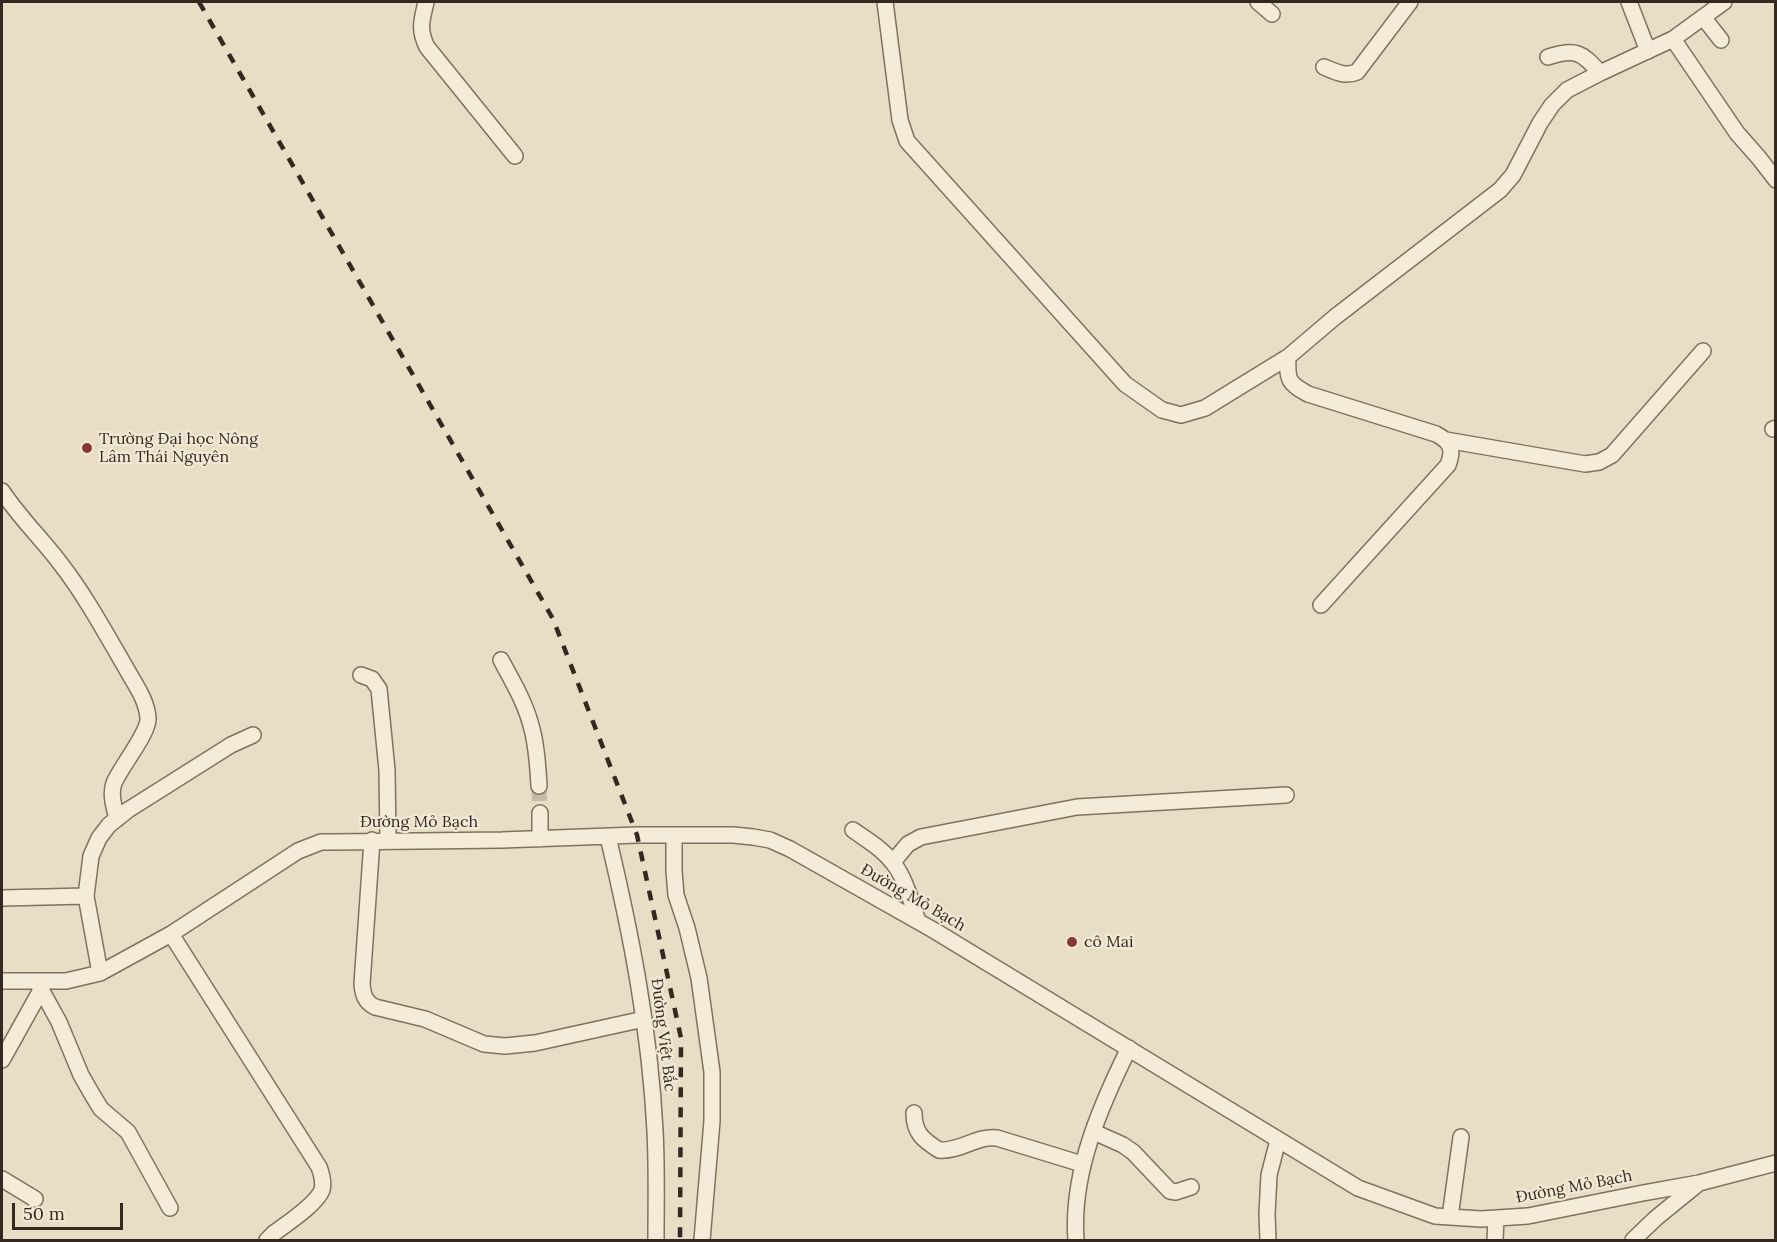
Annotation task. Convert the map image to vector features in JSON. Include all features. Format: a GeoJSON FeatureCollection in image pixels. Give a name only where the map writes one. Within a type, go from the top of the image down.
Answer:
{"type":"FeatureCollection","features":[{"type":"Feature","properties":{"kind":"street"},"geometry":{"type":"LineString","coordinates":[[426,2],[421,22],[421,35],[427,47],[515,156]]}},
{"type":"Feature","properties":{"kind":"street"},"geometry":{"type":"LineString","coordinates":[[885,2],[900,120],[907,141],[1125,384],[1162,410],[1181,415],[1205,408],[1288,357],[1344,310],[1500,190],[1513,175],[1552,105],[1567,90],[1672,39],[1724,2]]}},
{"type":"Feature","properties":{"kind":"street"},"geometry":{"type":"LineString","coordinates":[[1258,2],[1272,14]]}},
{"type":"Feature","properties":{"kind":"street"},"geometry":{"type":"LineString","coordinates":[[1324,67],[1341,74],[1350,75],[1357,72],[1410,2]]}},
{"type":"Feature","properties":{"kind":"street"},"geometry":{"type":"LineString","coordinates":[[1629,2],[1648,51]]}},
{"type":"Feature","properties":{"kind":"street"},"geometry":{"type":"LineString","coordinates":[[1703,17],[1721,40]]}},
{"type":"Feature","properties":{"kind":"street"},"geometry":{"type":"LineString","coordinates":[[1672,39],[1737,134],[1776,180]]}},
{"type":"Feature","properties":{"kind":"street"},"geometry":{"type":"LineString","coordinates":[[1548,57],[1563,52],[1577,52],[1588,59],[1600,72]]}},
{"type":"Feature","properties":{"kind":"street"},"geometry":{"type":"LineString","coordinates":[[1288,357],[1287,375],[1294,387],[1308,394],[1436,434],[1446,440],[1585,464],[1599,462],[1612,455],[1703,351]]}},
{"type":"Feature","properties":{"kind":"street"},"geometry":{"type":"LineString","coordinates":[[1321,606],[1448,465],[1451,448],[1446,440]]}},
{"type":"Feature","properties":{"kind":"street"},"geometry":{"type":"LineString","coordinates":[[2,491],[15,511],[60,563],[80,592],[139,690],[147,710],[148,723],[114,783],[112,797],[117,819]]}},
{"type":"Feature","properties":{"kind":"street"},"geometry":{"type":"LineString","coordinates":[[501,660],[524,704],[532,727],[537,750],[540,786]]}},
{"type":"Feature","properties":{"kind":"street"},"geometry":{"type":"LineString","coordinates":[[361,675],[372,680],[379,689],[387,770],[388,840]]}},
{"type":"Feature","properties":{"kind":"street"},"geometry":{"type":"LineString","coordinates":[[100,973],[86,896],[91,856],[99,838],[109,825],[128,810],[231,746],[253,735]]}},
{"type":"Feature","properties":{"kind":"street"},"geometry":{"type":"LineString","coordinates":[[892,862],[908,844],[921,837],[1077,807],[1286,795]]}},
{"type":"Feature","properties":{"kind":"street"},"geometry":{"type":"LineString","coordinates":[[540,813],[540,839]]}},
{"type":"Feature","properties":{"kind":"street"},"geometry":{"type":"LineString","coordinates":[[853,830],[876,846],[892,862],[900,874],[918,921]]}},
{"type":"Feature","properties":{"kind":"street","name":"Đường Mỏ Bạch"},"geometry":{"type":"LineString","coordinates":[[2,981],[40,986],[100,973],[171,934],[298,851],[321,842],[733,835],[770,840],[790,849],[918,921],[1358,1188],[1435,1216],[1481,1219],[1528,1216],[1699,1183],[1776,1163]]}},
{"type":"Feature","properties":{"kind":"street"},"geometry":{"type":"LineString","coordinates":[[674,836],[676,895],[699,978],[712,1072],[712,1121],[702,1240]]}},
{"type":"Feature","properties":{"kind":"street","name":"Đường Việt Bắc"},"geometry":{"type":"LineString","coordinates":[[608,837],[634,951],[648,1046],[656,1131],[656,1240]]}},
{"type":"Feature","properties":{"kind":"street"},"geometry":{"type":"LineString","coordinates":[[372,840],[362,984],[369,1004],[425,1019],[484,1044],[505,1046],[535,1043],[644,1019]]}},
{"type":"Feature","properties":{"kind":"street"},"geometry":{"type":"LineString","coordinates":[[2,898],[86,896]]}},
{"type":"Feature","properties":{"kind":"street"},"geometry":{"type":"LineString","coordinates":[[171,934],[323,1176],[318,1198],[267,1240]]}},
{"type":"Feature","properties":{"kind":"street"},"geometry":{"type":"LineString","coordinates":[[2,1060],[40,986]]}},
{"type":"Feature","properties":{"kind":"street"},"geometry":{"type":"LineString","coordinates":[[40,986],[60,1022],[81,1075],[93,1096],[101,1109],[128,1132],[170,1208]]}},
{"type":"Feature","properties":{"kind":"street"},"geometry":{"type":"LineString","coordinates":[[1076,1240],[1074,1222],[1082,1164],[1108,1091],[1129,1048]]}},
{"type":"Feature","properties":{"kind":"street"},"geometry":{"type":"LineString","coordinates":[[914,1113],[914,1126],[917,1132],[939,1150],[953,1150],[989,1137],[1082,1164]]}},
{"type":"Feature","properties":{"kind":"street"},"geometry":{"type":"LineString","coordinates":[[1094,1131],[1133,1152],[1170,1191],[1176,1192],[1191,1187]]}},
{"type":"Feature","properties":{"kind":"street"},"geometry":{"type":"LineString","coordinates":[[1450,1217],[1461,1137]]}},
{"type":"Feature","properties":{"kind":"street"},"geometry":{"type":"LineString","coordinates":[[1268,1240],[1269,1175],[1278,1140]]}},
{"type":"Feature","properties":{"kind":"street"},"geometry":{"type":"LineString","coordinates":[[2,1179],[35,1199]]}},
{"type":"Feature","properties":{"kind":"street"},"geometry":{"type":"LineString","coordinates":[[1633,1240],[1699,1183]]}},
{"type":"Feature","properties":{"kind":"street"},"geometry":{"type":"LineString","coordinates":[[1495,1240],[1496,1218]]}},
{"type":"Feature","properties":{"kind":"tunnel"},"geometry":{"type":"LineString","coordinates":[[539,786],[540,813]]}},
{"type":"Feature","properties":{"kind":"railway"},"geometry":{"type":"LineString","coordinates":[[199,2],[553,619],[637,835],[681,1038],[680,1240]]}},
{"type":"Feature","properties":{"kind":"place","name":"Trường Đại học Nông Lâm Thái Nguyên"},"geometry":{"type":"Point","coordinates":[87,448]}},
{"type":"Feature","properties":{"kind":"place","name":"cô Mai"},"geometry":{"type":"Point","coordinates":[1072,942]}}]}
